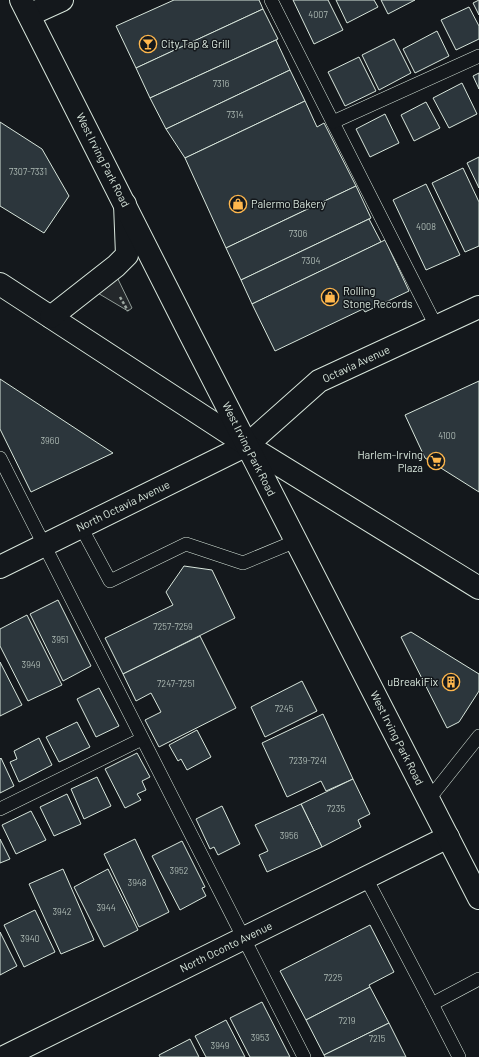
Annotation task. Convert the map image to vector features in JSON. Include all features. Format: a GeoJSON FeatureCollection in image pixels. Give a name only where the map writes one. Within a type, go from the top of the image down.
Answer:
{"type":"FeatureCollection","features":[{"type":"Feature","properties":{"kind":"main road"},"geometry":{"type":"LineString","coordinates":[[25,8],[62,0]]}},
{"type":"Feature","properties":{"kind":"main road","name":"West Irving Park Road"},"geometry":{"type":"LineString","coordinates":[[25,8],[479,898]]}},
{"type":"Feature","properties":{"kind":"main road"},"geometry":{"type":"LineString","coordinates":[[51,318],[116,266],[126,255],[125,204]]}},
{"type":"Feature","properties":{"kind":"main road"},"geometry":{"type":"LineString","coordinates":[[1,287],[247,445],[479,588]]}},
{"type":"Feature","properties":{"kind":"main road","name":"Octavia Avenue"},"geometry":{"type":"LineString","coordinates":[[247,445],[319,381],[479,306]]}},
{"type":"Feature","properties":{"kind":"main road","name":"North Octavia Avenue"},"geometry":{"type":"LineString","coordinates":[[0,567],[247,445]]}},
{"type":"Feature","properties":{"kind":"main road","name":"North Oconto Avenue"},"geometry":{"type":"LineString","coordinates":[[4,1057],[448,837]]}},
{"type":"Feature","properties":{"kind":"lane"},"geometry":{"type":"LineString","coordinates":[[271,0],[436,326]]}},
{"type":"Feature","properties":{"kind":"lane"},"geometry":{"type":"LineString","coordinates":[[333,122],[479,56]]}},
{"type":"Feature","properties":{"kind":"lane"},"geometry":{"type":"LineString","coordinates":[[0,458],[304,1057]]}},
{"type":"Feature","properties":{"kind":"lane"},"geometry":{"type":"LineString","coordinates":[[81,527],[110,581],[186,544],[243,563],[296,541]]}},
{"type":"Feature","properties":{"kind":"lane"},"geometry":{"type":"LineString","coordinates":[[429,799],[479,736]]}},
{"type":"Feature","properties":{"kind":"lane"},"geometry":{"type":"LineString","coordinates":[[0,809],[142,738]]}},
{"type":"Feature","properties":{"kind":"lane"},"geometry":{"type":"LineString","coordinates":[[366,878],[459,1057]]}},
{"type":"Feature","properties":{"kind":"lane"},"geometry":{"type":"LineString","coordinates":[[432,1004],[479,979]]}},
{"type":"Feature","properties":{"kind":"shaded area"},"geometry":{"type":"Polygon","coordinates":[[[115,273],[132,308],[128,311],[96,292],[115,273]]]}},
{"type":"Feature","properties":{"kind":"building"},"geometry":{"type":"Polygon","coordinates":[[[174,0],[259,0],[263,9],[136,68],[116,26],[174,0]]]}},
{"type":"Feature","properties":{"kind":"building"},"geometry":{"type":"Polygon","coordinates":[[[293,0],[328,0],[343,30],[314,44],[293,0]]]}},
{"type":"Feature","properties":{"kind":"building"},"geometry":{"type":"Polygon","coordinates":[[[336,0],[374,0],[378,7],[347,23],[336,0]]]}},
{"type":"Feature","properties":{"kind":"building"},"geometry":{"type":"Polygon","coordinates":[[[381,0],[415,0],[388,14],[381,0]]]}},
{"type":"Feature","properties":{"kind":"building"},"geometry":{"type":"Polygon","coordinates":[[[479,0],[479,15],[473,3],[479,0]]]}},
{"type":"Feature","properties":{"kind":"building"},"geometry":{"type":"Polygon","coordinates":[[[469,7],[479,26],[479,39],[456,50],[441,20],[469,7]]]}},
{"type":"Feature","properties":{"kind":"building"},"geometry":{"type":"Polygon","coordinates":[[[263,9],[278,39],[150,98],[136,68],[263,9]]]}},
{"type":"Feature","properties":{"kind":"building"},"geometry":{"type":"Polygon","coordinates":[[[437,31],[449,56],[415,73],[403,49],[437,31]]]}},
{"type":"Feature","properties":{"kind":"building"},"geometry":{"type":"Polygon","coordinates":[[[394,39],[411,73],[379,90],[362,55],[394,39]]]}},
{"type":"Feature","properties":{"kind":"building"},"geometry":{"type":"Polygon","coordinates":[[[276,40],[290,70],[166,129],[150,98],[276,40]]]}},
{"type":"Feature","properties":{"kind":"building"},"geometry":{"type":"Polygon","coordinates":[[[359,57],[376,91],[345,106],[328,72],[359,57]]]}},
{"type":"Feature","properties":{"kind":"building"},"geometry":{"type":"Polygon","coordinates":[[[290,70],[305,101],[185,158],[166,129],[290,70]]]}},
{"type":"Feature","properties":{"kind":"building"},"geometry":{"type":"Polygon","coordinates":[[[479,73],[479,89],[473,76],[479,73]]]}},
{"type":"Feature","properties":{"kind":"building"},"geometry":{"type":"Polygon","coordinates":[[[462,83],[477,114],[449,128],[433,98],[462,83]]]}},
{"type":"Feature","properties":{"kind":"building"},"geometry":{"type":"Polygon","coordinates":[[[305,101],[317,127],[324,123],[356,186],[226,248],[185,158],[305,101]]]}},
{"type":"Feature","properties":{"kind":"building"},"geometry":{"type":"Polygon","coordinates":[[[426,102],[440,128],[414,141],[401,115],[426,102]]]}},
{"type":"Feature","properties":{"kind":"building"},"geometry":{"type":"Polygon","coordinates":[[[385,114],[399,143],[370,157],[356,129],[385,114]]]}},
{"type":"Feature","properties":{"kind":"building"},"geometry":{"type":"Polygon","coordinates":[[[0,122],[42,149],[69,196],[44,233],[0,206],[0,122]]]}},
{"type":"Feature","properties":{"kind":"building"},"geometry":{"type":"Polygon","coordinates":[[[479,157],[479,188],[467,163],[479,157]]]}},
{"type":"Feature","properties":{"kind":"building"},"geometry":{"type":"Polygon","coordinates":[[[463,168],[479,202],[479,246],[465,252],[432,183],[463,168]]]}},
{"type":"Feature","properties":{"kind":"building"},"geometry":{"type":"Polygon","coordinates":[[[426,184],[460,255],[426,270],[393,200],[426,184]]]}},
{"type":"Feature","properties":{"kind":"building"},"geometry":{"type":"Polygon","coordinates":[[[356,186],[371,218],[241,280],[226,248],[356,186]]]}},
{"type":"Feature","properties":{"kind":"building"},"geometry":{"type":"Polygon","coordinates":[[[369,219],[381,242],[252,304],[241,280],[369,219]]]}},
{"type":"Feature","properties":{"kind":"building","name":"Rolling Stone Records"},"geometry":{"type":"Polygon","coordinates":[[[385,240],[409,291],[365,312],[363,309],[275,351],[252,304],[385,240]]]}},
{"type":"Feature","properties":{"kind":"building"},"geometry":{"type":"Polygon","coordinates":[[[0,379],[113,453],[31,492],[0,429],[0,379]]]}},
{"type":"Feature","properties":{"kind":"building"},"geometry":{"type":"Polygon","coordinates":[[[479,381],[479,492],[425,458],[405,415],[479,381]]]}},
{"type":"Feature","properties":{"kind":"building"},"geometry":{"type":"Polygon","coordinates":[[[184,566],[212,570],[235,618],[123,674],[105,638],[173,605],[166,592],[184,566]]]}},
{"type":"Feature","properties":{"kind":"building"},"geometry":{"type":"Polygon","coordinates":[[[58,600],[91,666],[63,681],[30,614],[58,600]]]}},
{"type":"Feature","properties":{"kind":"building"},"geometry":{"type":"Polygon","coordinates":[[[27,615],[62,685],[28,701],[0,646],[0,629],[27,615]]]}},
{"type":"Feature","properties":{"kind":"building","name":"uBreakiFix"},"geometry":{"type":"Polygon","coordinates":[[[411,632],[479,674],[479,691],[459,722],[447,728],[401,637],[411,632]]]}},
{"type":"Feature","properties":{"kind":"building"},"geometry":{"type":"Polygon","coordinates":[[[200,636],[236,708],[159,747],[145,720],[161,712],[151,693],[136,701],[123,674],[200,636]]]}},
{"type":"Feature","properties":{"kind":"building"},"geometry":{"type":"Polygon","coordinates":[[[0,662],[22,705],[0,716],[0,662]]]}},
{"type":"Feature","properties":{"kind":"building"},"geometry":{"type":"Polygon","coordinates":[[[302,681],[317,711],[265,737],[251,707],[302,681]]]}},
{"type":"Feature","properties":{"kind":"building"},"geometry":{"type":"Polygon","coordinates":[[[99,688],[119,726],[96,737],[77,699],[99,688]]]}},
{"type":"Feature","properties":{"kind":"building"},"geometry":{"type":"Polygon","coordinates":[[[323,714],[353,779],[326,791],[321,781],[287,797],[262,743],[323,714]]]}},
{"type":"Feature","properties":{"kind":"building"},"geometry":{"type":"Polygon","coordinates":[[[77,722],[90,747],[59,762],[46,737],[77,722]]]}},
{"type":"Feature","properties":{"kind":"building"},"geometry":{"type":"Polygon","coordinates":[[[197,730],[211,757],[187,770],[181,759],[178,761],[169,745],[197,730]]]}},
{"type":"Feature","properties":{"kind":"building"},"geometry":{"type":"Polygon","coordinates":[[[39,738],[52,765],[19,782],[10,762],[17,759],[14,751],[39,738]]]}},
{"type":"Feature","properties":{"kind":"building"},"geometry":{"type":"Polygon","coordinates":[[[137,753],[150,777],[142,781],[146,790],[137,794],[141,800],[125,808],[105,769],[137,753]]]}},
{"type":"Feature","properties":{"kind":"building"},"geometry":{"type":"Polygon","coordinates":[[[1,758],[14,786],[0,793],[0,759],[1,758]]]}},
{"type":"Feature","properties":{"kind":"building"},"geometry":{"type":"Polygon","coordinates":[[[97,777],[111,806],[84,819],[71,789],[97,777]]]}},
{"type":"Feature","properties":{"kind":"building"},"geometry":{"type":"Polygon","coordinates":[[[353,779],[370,814],[358,820],[361,827],[322,847],[301,804],[353,779]]]}},
{"type":"Feature","properties":{"kind":"building"},"geometry":{"type":"Polygon","coordinates":[[[67,794],[81,824],[54,836],[40,807],[67,794]]]}},
{"type":"Feature","properties":{"kind":"building"},"geometry":{"type":"Polygon","coordinates":[[[301,804],[322,847],[267,872],[259,855],[268,851],[255,825],[301,804]]]}},
{"type":"Feature","properties":{"kind":"building"},"geometry":{"type":"Polygon","coordinates":[[[222,806],[240,844],[218,855],[214,847],[210,849],[196,819],[222,806]]]}},
{"type":"Feature","properties":{"kind":"building"},"geometry":{"type":"Polygon","coordinates":[[[31,811],[46,840],[16,854],[2,825],[31,811]]]}},
{"type":"Feature","properties":{"kind":"building"},"geometry":{"type":"Polygon","coordinates":[[[0,839],[10,859],[0,863],[0,839]]]}},
{"type":"Feature","properties":{"kind":"building"},"geometry":{"type":"Polygon","coordinates":[[[135,839],[169,912],[139,927],[104,854],[135,839]]]}},
{"type":"Feature","properties":{"kind":"building"},"geometry":{"type":"Polygon","coordinates":[[[182,841],[205,887],[202,888],[206,896],[180,910],[152,856],[182,841]]]}},
{"type":"Feature","properties":{"kind":"building"},"geometry":{"type":"Polygon","coordinates":[[[63,869],[94,940],[61,954],[29,884],[63,869]]]}},
{"type":"Feature","properties":{"kind":"building"},"geometry":{"type":"Polygon","coordinates":[[[108,869],[138,930],[104,947],[74,887],[108,869]]]}},
{"type":"Feature","properties":{"kind":"building"},"geometry":{"type":"Polygon","coordinates":[[[35,910],[55,952],[24,967],[4,925],[35,910]]]}},
{"type":"Feature","properties":{"kind":"building"},"geometry":{"type":"Polygon","coordinates":[[[370,925],[394,972],[369,985],[370,987],[306,1020],[280,971],[370,925]]]}},
{"type":"Feature","properties":{"kind":"building"},"geometry":{"type":"Polygon","coordinates":[[[0,932],[17,966],[0,975],[0,932]]]}},
{"type":"Feature","properties":{"kind":"building"},"geometry":{"type":"Polygon","coordinates":[[[370,987],[389,1023],[324,1055],[306,1020],[370,987]]]}},
{"type":"Feature","properties":{"kind":"building"},"geometry":{"type":"Polygon","coordinates":[[[262,1002],[290,1057],[250,1057],[230,1018],[262,1002]]]}},
{"type":"Feature","properties":{"kind":"building"},"geometry":{"type":"Polygon","coordinates":[[[226,1020],[245,1057],[206,1057],[195,1036],[226,1020]]]}},
{"type":"Feature","properties":{"kind":"building"},"geometry":{"type":"Polygon","coordinates":[[[389,1023],[406,1057],[325,1057],[324,1055],[389,1023]]]}},
{"type":"Feature","properties":{"kind":"building"},"geometry":{"type":"Polygon","coordinates":[[[190,1039],[199,1057],[160,1057],[159,1055],[190,1039]]]}},
{"type":"Feature","properties":{"kind":"place","name":"City Tap & Grill"},"geometry":{"type":"Point","coordinates":[148,44]}},
{"type":"Feature","properties":{"kind":"place","name":"Palermo Bakery"},"geometry":{"type":"Point","coordinates":[238,204]}},
{"type":"Feature","properties":{"kind":"place","name":"Rolling Stone Records"},"geometry":{"type":"Point","coordinates":[330,297]}},
{"type":"Feature","properties":{"kind":"place","name":"Harlem-Irving Plaza"},"geometry":{"type":"Point","coordinates":[436,461]}},
{"type":"Feature","properties":{"kind":"place","name":"uBreakiFix"},"geometry":{"type":"Point","coordinates":[451,682]}}]}
